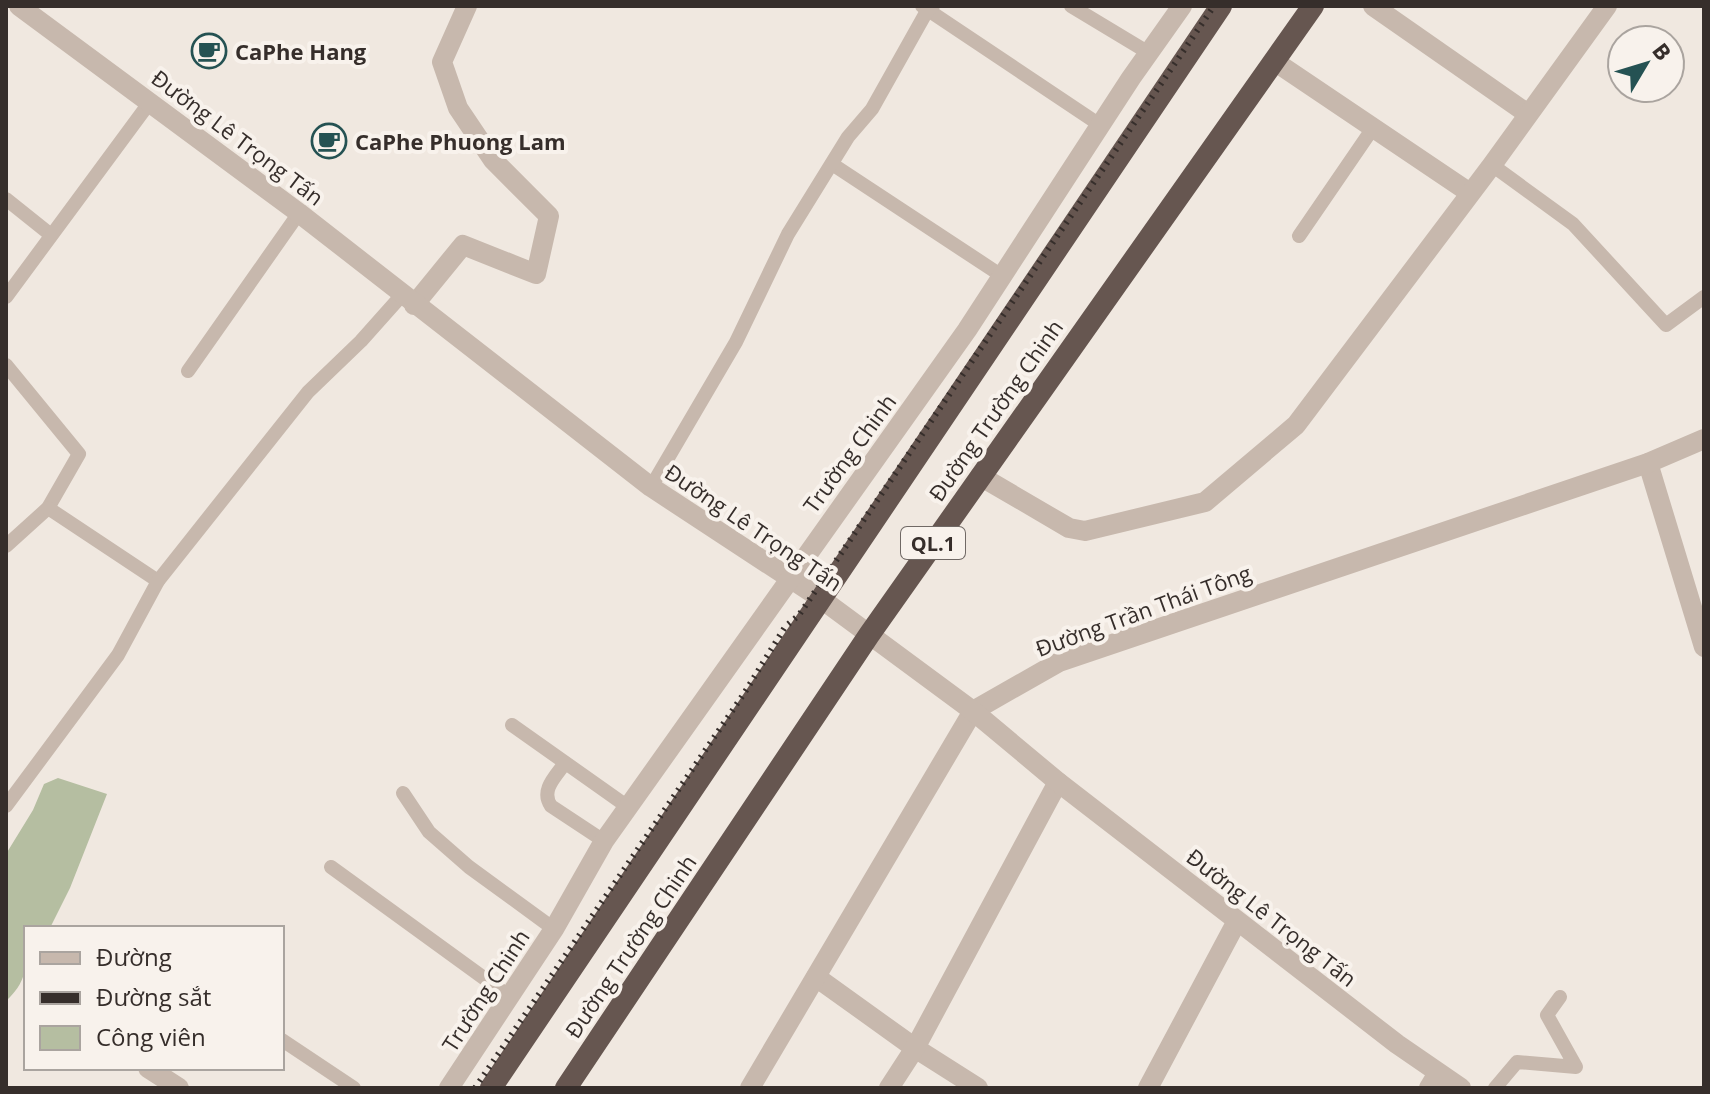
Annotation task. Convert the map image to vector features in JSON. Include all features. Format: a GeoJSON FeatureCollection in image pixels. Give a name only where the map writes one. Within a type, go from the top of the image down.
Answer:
{"type":"FeatureCollection","features":[{"type":"Feature","properties":{"kind":"highway","name":"Đường Trường Chinh"},"geometry":{"type":"LineString","coordinates":[[491,1088],[1221,6]]}},
{"type":"Feature","properties":{"kind":"highway","name":"Đường Trường Chinh"},"geometry":{"type":"LineString","coordinates":[[566,1088],[869,635],[1313,6]]}},
{"type":"Feature","properties":{"kind":"street","name":"Đường Lê Trọng Tấn"},"geometry":{"type":"LineString","coordinates":[[19,6],[299,213],[651,487],[820,598],[973,711],[1434,1081],[1461,1088]]}},
{"type":"Feature","properties":{"kind":"street"},"geometry":{"type":"LineString","coordinates":[[408,300],[463,245],[536,274],[549,216],[493,160],[458,108],[442,62],[467,6]]}},
{"type":"Feature","properties":{"kind":"street","name":"Trường Chinh"},"geometry":{"type":"LineString","coordinates":[[449,1088],[554,929],[604,841],[967,330],[1100,125],[1182,6]]}},
{"type":"Feature","properties":{"kind":"street"},"geometry":{"type":"LineString","coordinates":[[1373,6],[1528,114]]}},
{"type":"Feature","properties":{"kind":"street"},"geometry":{"type":"LineString","coordinates":[[980,476],[1069,528],[1085,531],[1205,502],[1296,425],[1492,165],[1607,6]]}},
{"type":"Feature","properties":{"kind":"street"},"geometry":{"type":"LineString","coordinates":[[1274,61],[1470,193]]}},
{"type":"Feature","properties":{"kind":"street","name":"Đường Trần Thái Tông"},"geometry":{"type":"LineString","coordinates":[[750,1088],[973,711],[1059,662],[1648,463],[1704,439]]}},
{"type":"Feature","properties":{"kind":"street"},"geometry":{"type":"LineString","coordinates":[[1648,463],[1704,647]]}},
{"type":"Feature","properties":{"kind":"street"},"geometry":{"type":"LineString","coordinates":[[889,1088],[915,1048],[1058,782]]}},
{"type":"Feature","properties":{"kind":"street"},"geometry":{"type":"LineString","coordinates":[[1148,1088],[1237,921]]}},
{"type":"Feature","properties":{"kind":"street"},"geometry":{"type":"LineString","coordinates":[[816,977],[915,1048],[978,1088]]}},
{"type":"Feature","properties":{"kind":"street"},"geometry":{"type":"LineString","coordinates":[[151,1070],[179,1088]]}},
{"type":"Feature","properties":{"kind":"lane"},"geometry":{"type":"LineString","coordinates":[[1071,6],[1149,53]]}},
{"type":"Feature","properties":{"kind":"lane"},"geometry":{"type":"LineString","coordinates":[[651,487],[736,342],[788,234],[848,137],[872,109],[927,8],[1100,125]]}},
{"type":"Feature","properties":{"kind":"lane"},"geometry":{"type":"LineString","coordinates":[[6,297],[150,102]]}},
{"type":"Feature","properties":{"kind":"lane"},"geometry":{"type":"LineString","coordinates":[[1299,236],[1373,128]]}},
{"type":"Feature","properties":{"kind":"lane"},"geometry":{"type":"LineString","coordinates":[[832,164],[1002,276]]}},
{"type":"Feature","properties":{"kind":"lane"},"geometry":{"type":"LineString","coordinates":[[1492,165],[1573,224],[1666,325],[1704,297]]}},
{"type":"Feature","properties":{"kind":"lane"},"geometry":{"type":"LineString","coordinates":[[6,199],[51,235]]}},
{"type":"Feature","properties":{"kind":"lane"},"geometry":{"type":"LineString","coordinates":[[188,371],[299,213]]}},
{"type":"Feature","properties":{"kind":"lane"},"geometry":{"type":"LineString","coordinates":[[6,806],[118,655],[158,581],[308,392],[408,300]]}},
{"type":"Feature","properties":{"kind":"lane"},"geometry":{"type":"LineString","coordinates":[[6,365],[79,454],[48,508],[6,546]]}},
{"type":"Feature","properties":{"kind":"lane"},"geometry":{"type":"LineString","coordinates":[[48,508],[158,581]]}},
{"type":"Feature","properties":{"kind":"lane"},"geometry":{"type":"LineString","coordinates":[[512,725],[628,807]]}},
{"type":"Feature","properties":{"kind":"lane"},"geometry":{"type":"LineString","coordinates":[[565,763],[546,790],[546,800],[604,841]]}},
{"type":"Feature","properties":{"kind":"lane"},"geometry":{"type":"LineString","coordinates":[[403,793],[429,832],[469,867],[554,929]]}},
{"type":"Feature","properties":{"kind":"lane"},"geometry":{"type":"LineString","coordinates":[[331,867],[510,997]]}},
{"type":"Feature","properties":{"kind":"lane"},"geometry":{"type":"LineString","coordinates":[[1495,1088],[1517,1062],[1576,1067],[1547,1015],[1560,997]]}},
{"type":"Feature","properties":{"kind":"lane"},"geometry":{"type":"LineString","coordinates":[[284,1041],[354,1088]]}},
{"type":"Feature","properties":{"kind":"green space"},"geometry":{"type":"Polygon","coordinates":[[[58,778],[107,794],[70,888],[51,926],[24,926],[24,972],[20,984],[6,1001],[6,854],[33,810],[44,784],[58,778]]]}},
{"type":"Feature","properties":{"kind":"railway"},"geometry":{"type":"LineString","coordinates":[[475,1088],[745,692],[785,627],[799,615],[1214,6]]}},
{"type":"Feature","properties":{"kind":"place","name":"CaPhe Hang"},"geometry":{"type":"Point","coordinates":[209,51]}},
{"type":"Feature","properties":{"kind":"place","name":"CaPhe Phuong Lam"},"geometry":{"type":"Point","coordinates":[329,141]}}]}
